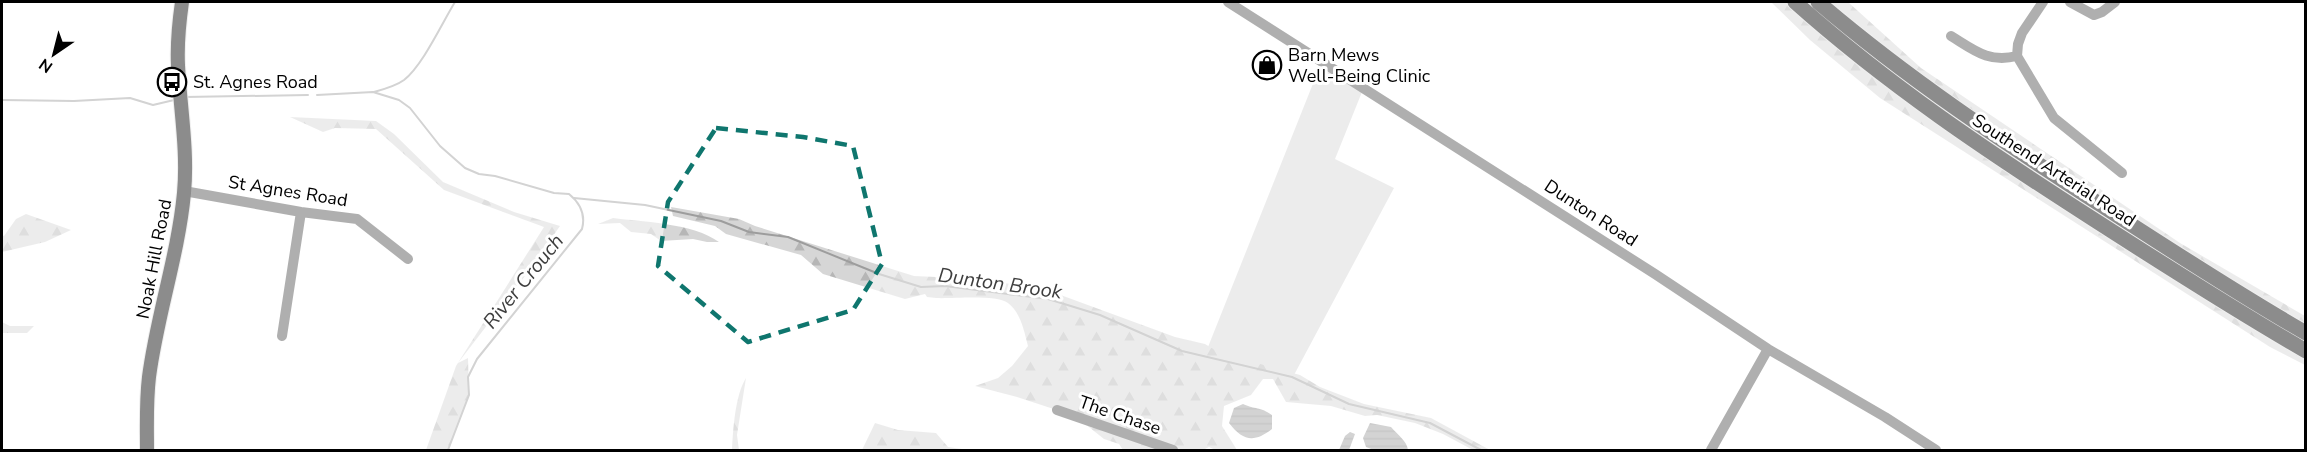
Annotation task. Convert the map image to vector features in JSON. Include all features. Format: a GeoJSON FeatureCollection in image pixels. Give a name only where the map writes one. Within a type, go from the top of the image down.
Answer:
{"type":"FeatureCollection","features":[{"type":"Feature","properties":{"kind":"highway","name":"Southend Arterial Road"},"geometry":{"type":"LineString","coordinates":[[1795,2],[1859,57],[1922,105],[1994,155],[2176,272],[2306,351]]}},
{"type":"Feature","properties":{"kind":"highway","name":"Southend Arterial Road"},"geometry":{"type":"LineString","coordinates":[[1818,2],[1932,94],[1996,138],[2306,333]]}},
{"type":"Feature","properties":{"kind":"main road","name":"Noak Hill Road"},"geometry":{"type":"LineString","coordinates":[[147,450],[146,412],[149,376],[180,234],[184,191],[185,160],[180,98],[179,26],[182,2]]}},
{"type":"Feature","properties":{"kind":"street","name":"Dunton Road"},"geometry":{"type":"LineString","coordinates":[[1228,2],[1650,270],[1768,349],[1885,417],[1936,450]]}},
{"type":"Feature","properties":{"kind":"street"},"geometry":{"type":"LineString","coordinates":[[2043,2],[2022,33],[2017,56],[2054,118],[2122,173]]}},
{"type":"Feature","properties":{"kind":"street"},"geometry":{"type":"LineString","coordinates":[[2070,2],[2094,15],[2115,2]]}},
{"type":"Feature","properties":{"kind":"street"},"geometry":{"type":"LineString","coordinates":[[1951,36],[1989,58],[2005,59],[2017,56]]}},
{"type":"Feature","properties":{"kind":"street","name":"St Agnes Road"},"geometry":{"type":"LineString","coordinates":[[184,191],[300,212],[357,219],[408,259]]}},
{"type":"Feature","properties":{"kind":"street"},"geometry":{"type":"LineString","coordinates":[[282,336],[300,212]]}},
{"type":"Feature","properties":{"kind":"street"},"geometry":{"type":"LineString","coordinates":[[1711,450],[1768,349]]}},
{"type":"Feature","properties":{"kind":"street","name":"The Chase"},"geometry":{"type":"LineString","coordinates":[[1057,410],[1173,450]]}},
{"type":"Feature","properties":{"kind":"highlighted area"},"geometry":{"type":"Polygon","coordinates":[[[716,128],[803,137],[853,146],[882,264],[853,310],[748,342],[658,266],[668,202],[716,128]]]}},
{"type":"Feature","properties":{"kind":"green space"},"geometry":{"type":"Polygon","coordinates":[[[1771,2],[1848,2],[1921,68],[2180,243],[2305,316],[2305,365],[2270,347],[1880,98],[1810,40],[1771,2]]]}},
{"type":"Feature","properties":{"kind":"green space"},"geometry":{"type":"Polygon","coordinates":[[[1322,61],[1364,87],[1335,159],[1394,188],[1294,375],[1206,352],[1322,61]]]}},
{"type":"Feature","properties":{"kind":"green space"},"geometry":{"type":"Polygon","coordinates":[[[290,117],[376,121],[394,134],[443,182],[514,212],[560,226],[458,363],[468,358],[469,395],[448,450],[426,450],[456,366],[544,227],[444,190],[376,129],[335,128],[323,132],[290,117]]]}},
{"type":"Feature","properties":{"kind":"green space"},"geometry":{"type":"Polygon","coordinates":[[[671,207],[739,219],[914,276],[981,279],[1047,290],[1175,337],[1205,344],[1220,353],[1300,375],[1320,387],[1364,404],[1431,418],[1490,450],[1473,450],[1443,434],[1415,423],[1377,415],[1365,416],[1331,406],[1286,402],[1273,379],[1263,379],[1251,395],[1224,406],[1222,426],[1237,450],[1215,450],[1209,447],[1203,450],[1123,450],[1119,444],[1104,439],[1075,416],[975,386],[998,378],[1012,366],[1028,346],[1019,317],[1008,303],[994,299],[936,298],[927,297],[925,294],[905,299],[823,274],[801,255],[726,234],[715,226],[673,216],[671,207]]]}},
{"type":"Feature","properties":{"kind":"green space"},"geometry":{"type":"Polygon","coordinates":[[[26,214],[71,230],[45,242],[2,252],[2,235],[4,236],[16,219],[26,214]]]}},
{"type":"Feature","properties":{"kind":"green space"},"geometry":{"type":"Polygon","coordinates":[[[613,218],[682,227],[719,242],[693,239],[661,241],[651,234],[631,232],[620,223],[598,224],[613,218]]]}},
{"type":"Feature","properties":{"kind":"green space"},"geometry":{"type":"Polygon","coordinates":[[[2,322],[10,326],[34,326],[27,333],[2,333],[2,322]]]}},
{"type":"Feature","properties":{"kind":"green space"},"geometry":{"type":"Polygon","coordinates":[[[746,378],[737,435],[739,450],[732,450],[737,403],[746,378]]]}},
{"type":"Feature","properties":{"kind":"green space"},"geometry":{"type":"Polygon","coordinates":[[[875,423],[898,430],[936,433],[948,447],[969,450],[862,450],[875,423]]]}},
{"type":"Feature","properties":{"kind":"shaded area"},"geometry":{"type":"Polygon","coordinates":[[[1243,404],[1264,410],[1272,415],[1272,429],[1254,438],[1239,434],[1229,423],[1234,408],[1243,404]]]}},
{"type":"Feature","properties":{"kind":"shaded area"},"geometry":{"type":"Polygon","coordinates":[[[1370,423],[1391,427],[1404,441],[1408,450],[1374,450],[1366,447],[1363,438],[1370,423]]]}},
{"type":"Feature","properties":{"kind":"shaded area"},"geometry":{"type":"Polygon","coordinates":[[[1350,432],[1355,434],[1349,450],[1339,450],[1345,436],[1350,432]]]}},
{"type":"Feature","properties":{"kind":"waterway"},"geometry":{"type":"LineString","coordinates":[[374,92],[397,84],[411,73],[425,54],[455,2]]}},
{"type":"Feature","properties":{"kind":"waterway","name":"Dunton Brook"},"geometry":{"type":"LineString","coordinates":[[317,95],[373,92],[399,100],[410,108],[440,146],[465,168],[479,174],[495,176],[554,193],[569,194],[581,209],[582,229],[477,359],[468,377],[469,395],[448,450]]}},
{"type":"Feature","properties":{"kind":"waterway","name":"River Crouch"},"geometry":{"type":"LineString","coordinates":[[185,97],[308,95]]}},
{"type":"Feature","properties":{"kind":"waterway","name":"River Crouch"},"geometry":{"type":"LineString","coordinates":[[2,100],[74,101],[130,98],[153,105],[174,100]]}},
{"type":"Feature","properties":{"kind":"waterway","name":"Dunton Brook"},"geometry":{"type":"LineString","coordinates":[[574,198],[645,205],[721,221],[749,232],[788,237],[879,274],[921,287],[945,286],[1048,299],[1100,315],[1182,351],[1292,377],[1349,404],[1430,423],[1481,450]]}},
{"type":"Feature","properties":{"kind":"place","name":"Barn Mews Well-Being Clinic"},"geometry":{"type":"Point","coordinates":[1267,65]}},
{"type":"Feature","properties":{"kind":"place","name":"St. Agnes Road"},"geometry":{"type":"Point","coordinates":[172,82]}}]}
